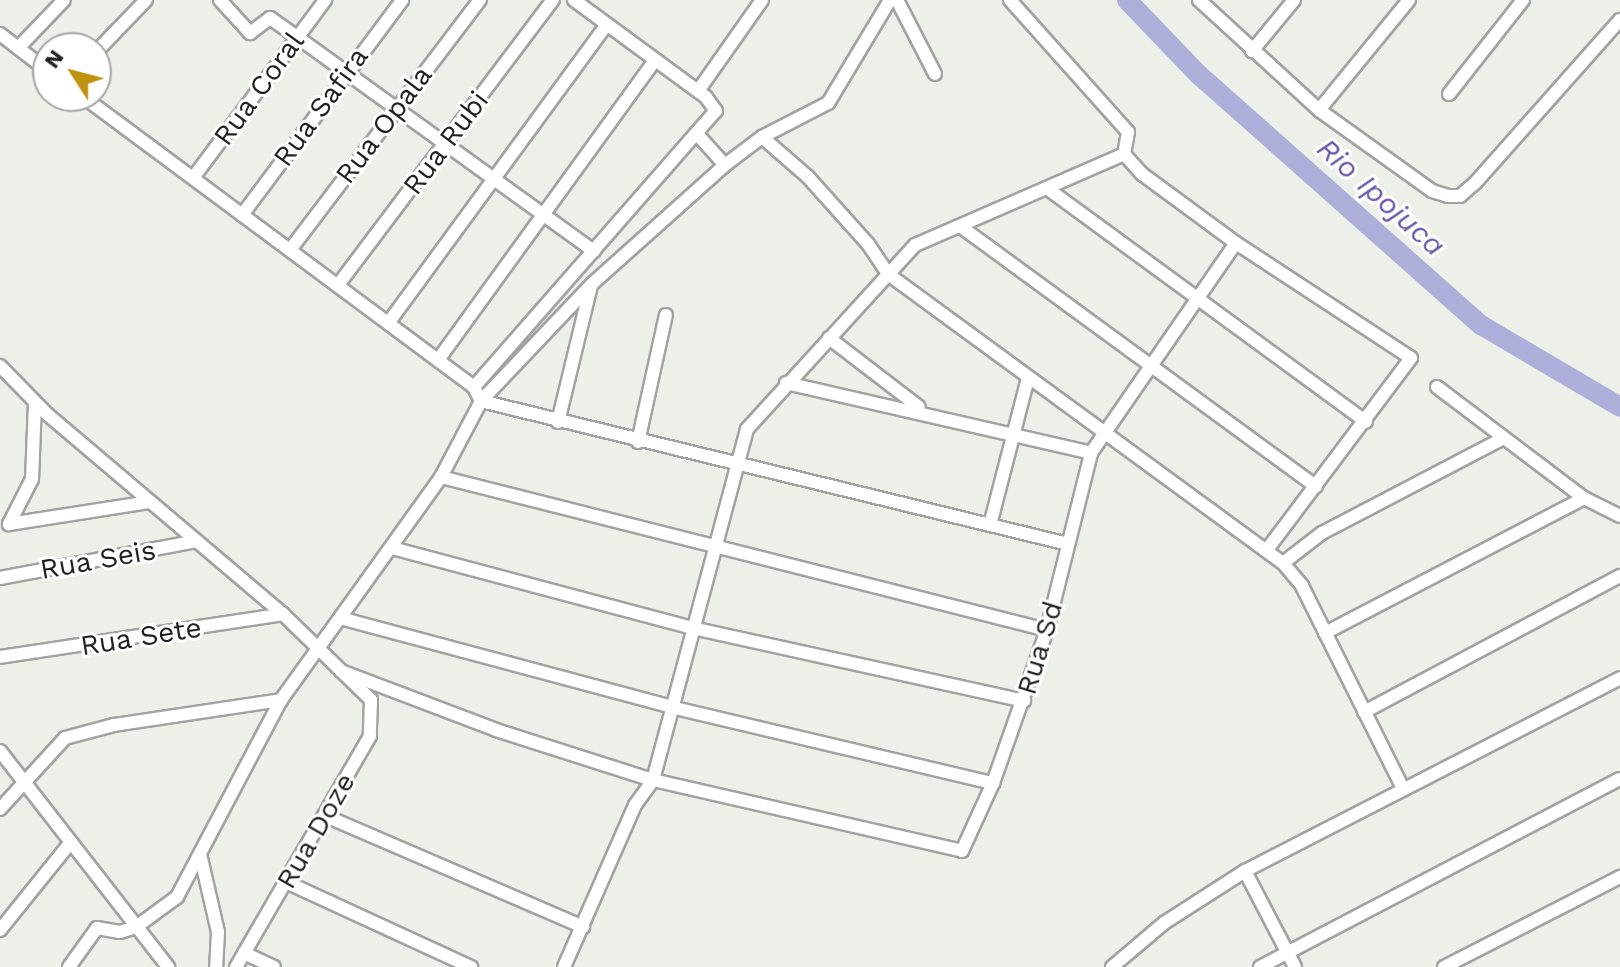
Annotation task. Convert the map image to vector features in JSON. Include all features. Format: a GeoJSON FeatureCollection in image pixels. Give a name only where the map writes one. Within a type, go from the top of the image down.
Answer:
{"type":"FeatureCollection","features":[{"type":"Feature","properties":{"kind":"street"},"geometry":{"type":"LineString","coordinates":[[18,48],[64,0]]}},
{"type":"Feature","properties":{"kind":"street"},"geometry":{"type":"LineString","coordinates":[[112,35],[146,0]]}},
{"type":"Feature","properties":{"kind":"street"},"geometry":{"type":"LineString","coordinates":[[220,0],[250,33],[270,18],[594,251]]}},
{"type":"Feature","properties":{"kind":"street","name":"Rua Coral"},"geometry":{"type":"LineString","coordinates":[[193,178],[325,0]]}},
{"type":"Feature","properties":{"kind":"street","name":"Rua Safira"},"geometry":{"type":"LineString","coordinates":[[242,215],[402,0]]}},
{"type":"Feature","properties":{"kind":"street","name":"Rua Opala"},"geometry":{"type":"LineString","coordinates":[[290,250],[480,0]]}},
{"type":"Feature","properties":{"kind":"street","name":"Rua Rubi"},"geometry":{"type":"LineString","coordinates":[[338,285],[553,0]]}},
{"type":"Feature","properties":{"kind":"street"},"geometry":{"type":"LineString","coordinates":[[474,387],[697,134],[716,106],[574,0]]}},
{"type":"Feature","properties":{"kind":"street"},"geometry":{"type":"LineString","coordinates":[[698,91],[762,0]]}},
{"type":"Feature","properties":{"kind":"street"},"geometry":{"type":"LineString","coordinates":[[69,967],[101,928],[120,932],[136,927],[177,897],[201,858],[281,700],[316,646],[392,548],[441,477],[481,401],[592,284],[725,165],[762,137],[828,103],[890,0]]}},
{"type":"Feature","properties":{"kind":"street"},"geometry":{"type":"LineString","coordinates":[[897,0],[935,74]]}},
{"type":"Feature","properties":{"kind":"street"},"geometry":{"type":"LineString","coordinates":[[1010,0],[1128,132],[1124,154]]}},
{"type":"Feature","properties":{"kind":"street"},"geometry":{"type":"LineString","coordinates":[[1199,0],[1319,110],[1432,191],[1460,196],[1620,20]]}},
{"type":"Feature","properties":{"kind":"street"},"geometry":{"type":"LineString","coordinates":[[1252,51],[1294,0]]}},
{"type":"Feature","properties":{"kind":"street"},"geometry":{"type":"LineString","coordinates":[[1319,110],[1409,0]]}},
{"type":"Feature","properties":{"kind":"street"},"geometry":{"type":"LineString","coordinates":[[1449,94],[1523,0]]}},
{"type":"Feature","properties":{"kind":"street"},"geometry":{"type":"LineString","coordinates":[[389,322],[607,24]]}},
{"type":"Feature","properties":{"kind":"street"},"geometry":{"type":"LineString","coordinates":[[0,34],[32,59]]}},
{"type":"Feature","properties":{"kind":"street"},"geometry":{"type":"LineString","coordinates":[[438,360],[655,60]]}},
{"type":"Feature","properties":{"kind":"street"},"geometry":{"type":"LineString","coordinates":[[104,112],[474,387],[481,401],[638,442],[734,462],[1068,544]]}},
{"type":"Feature","properties":{"kind":"street"},"geometry":{"type":"LineString","coordinates":[[697,134],[725,165]]}},
{"type":"Feature","properties":{"kind":"street"},"geometry":{"type":"LineString","coordinates":[[762,137],[808,177],[868,244],[888,274],[1283,563],[1325,633],[1403,789]]}},
{"type":"Feature","properties":{"kind":"street"},"geometry":{"type":"LineString","coordinates":[[564,967],[635,805],[653,780],[697,629],[734,462],[747,429],[915,245],[1124,154]]}},
{"type":"Feature","properties":{"kind":"street"},"geometry":{"type":"LineString","coordinates":[[1124,154],[1236,243],[1411,358],[1366,422],[1266,551]]}},
{"type":"Feature","properties":{"kind":"street"},"geometry":{"type":"LineString","coordinates":[[1048,189],[1366,422]]}},
{"type":"Feature","properties":{"kind":"street"},"geometry":{"type":"LineString","coordinates":[[960,226],[1316,487]]}},
{"type":"Feature","properties":{"kind":"street","name":"Rua Sd"},"geometry":{"type":"LineString","coordinates":[[653,780],[956,854],[967,846],[1024,701],[1047,630],[1091,453],[1101,432],[1236,243]]}},
{"type":"Feature","properties":{"kind":"street"},"geometry":{"type":"LineString","coordinates":[[558,422],[592,284]]}},
{"type":"Feature","properties":{"kind":"street"},"geometry":{"type":"LineString","coordinates":[[638,442],[666,315]]}},
{"type":"Feature","properties":{"kind":"street"},"geometry":{"type":"LineString","coordinates":[[829,338],[923,410]]}},
{"type":"Feature","properties":{"kind":"street"},"geometry":{"type":"LineString","coordinates":[[0,366],[35,402],[283,614],[341,671],[496,730],[653,780]]}},
{"type":"Feature","properties":{"kind":"street"},"geometry":{"type":"LineString","coordinates":[[990,525],[1028,378]]}},
{"type":"Feature","properties":{"kind":"street"},"geometry":{"type":"LineString","coordinates":[[786,383],[923,410],[1091,453]]}},
{"type":"Feature","properties":{"kind":"street"},"geometry":{"type":"LineString","coordinates":[[1437,387],[1584,498],[1620,516]]}},
{"type":"Feature","properties":{"kind":"street"},"geometry":{"type":"LineString","coordinates":[[35,402],[32,479],[9,524],[150,502]]}},
{"type":"Feature","properties":{"kind":"street"},"geometry":{"type":"LineString","coordinates":[[1283,563],[1322,533],[1502,439]]}},
{"type":"Feature","properties":{"kind":"street"},"geometry":{"type":"LineString","coordinates":[[441,477],[1047,630]]}},
{"type":"Feature","properties":{"kind":"street"},"geometry":{"type":"LineString","coordinates":[[1325,633],[1584,498]]}},
{"type":"Feature","properties":{"kind":"street","name":"Rua Seis"},"geometry":{"type":"LineString","coordinates":[[0,578],[197,541]]}},
{"type":"Feature","properties":{"kind":"street"},"geometry":{"type":"LineString","coordinates":[[392,548],[697,629],[1024,701]]}},
{"type":"Feature","properties":{"kind":"street"},"geometry":{"type":"LineString","coordinates":[[1364,712],[1620,576]]}},
{"type":"Feature","properties":{"kind":"street","name":"Rua Sete"},"geometry":{"type":"LineString","coordinates":[[0,657],[283,614]]}},
{"type":"Feature","properties":{"kind":"street"},"geometry":{"type":"LineString","coordinates":[[340,618],[675,708],[993,783]]}},
{"type":"Feature","properties":{"kind":"street","name":"Rua Doze"},"geometry":{"type":"LineString","coordinates":[[236,967],[328,817],[370,736],[374,708],[364,692],[341,671]]}},
{"type":"Feature","properties":{"kind":"street"},"geometry":{"type":"LineString","coordinates":[[1112,967],[1164,923],[1245,871],[1620,678]]}},
{"type":"Feature","properties":{"kind":"street"},"geometry":{"type":"LineString","coordinates":[[0,809],[54,747],[87,731],[281,700]]}},
{"type":"Feature","properties":{"kind":"street"},"geometry":{"type":"LineString","coordinates":[[0,751],[168,967]]}},
{"type":"Feature","properties":{"kind":"street"},"geometry":{"type":"LineString","coordinates":[[1260,967],[1620,779]]}},
{"type":"Feature","properties":{"kind":"street"},"geometry":{"type":"LineString","coordinates":[[328,817],[583,927]]}},
{"type":"Feature","properties":{"kind":"street"},"geometry":{"type":"LineString","coordinates":[[0,930],[71,842]]}},
{"type":"Feature","properties":{"kind":"street"},"geometry":{"type":"LineString","coordinates":[[201,858],[218,932],[216,967]]}},
{"type":"Feature","properties":{"kind":"street"},"geometry":{"type":"LineString","coordinates":[[1245,871],[1295,967]]}},
{"type":"Feature","properties":{"kind":"street"},"geometry":{"type":"LineString","coordinates":[[1444,967],[1620,877]]}},
{"type":"Feature","properties":{"kind":"street"},"geometry":{"type":"LineString","coordinates":[[286,882],[471,967]]}},
{"type":"Feature","properties":{"kind":"street"},"geometry":{"type":"LineString","coordinates":[[244,953],[274,967]]}},
{"type":"Feature","properties":{"kind":"waterway","name":"Rio Ipojuca"},"geometry":{"type":"LineString","coordinates":[[1127,0],[1198,74],[1481,325],[1620,407]]}}]}
